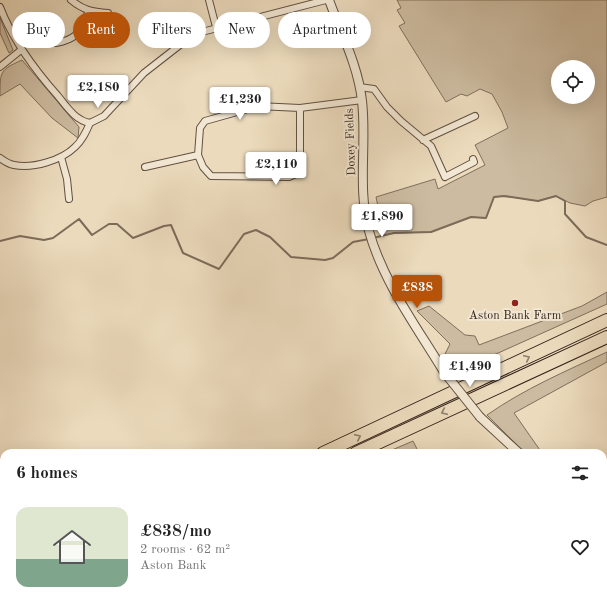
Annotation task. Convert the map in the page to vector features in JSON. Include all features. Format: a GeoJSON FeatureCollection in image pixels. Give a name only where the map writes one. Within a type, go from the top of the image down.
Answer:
{"type":"FeatureCollection","features":[{"type":"Feature","properties":{"kind":"highway"},"geometry":{"type":"LineString","coordinates":[[332,449],[607,320]]}},
{"type":"Feature","properties":{"kind":"highway"},"geometry":{"type":"LineString","coordinates":[[365,449],[607,337]]}},
{"type":"Feature","properties":{"kind":"street"},"geometry":{"type":"LineString","coordinates":[[71,0],[80,8],[98,12]]}},
{"type":"Feature","properties":{"kind":"street"},"geometry":{"type":"LineString","coordinates":[[209,0],[214,19]]}},
{"type":"Feature","properties":{"kind":"street"},"geometry":{"type":"LineString","coordinates":[[270,14],[326,0]]}},
{"type":"Feature","properties":{"kind":"street"},"geometry":{"type":"LineString","coordinates":[[329,0],[355,68],[362,100]]}},
{"type":"Feature","properties":{"kind":"street"},"geometry":{"type":"LineString","coordinates":[[0,7],[8,27],[21,50],[40,76],[75,116],[90,124]]}},
{"type":"Feature","properties":{"kind":"street"},"geometry":{"type":"LineString","coordinates":[[65,42],[69,41],[78,32],[88,11]]}},
{"type":"Feature","properties":{"kind":"street"},"geometry":{"type":"LineString","coordinates":[[0,158],[14,165],[27,165],[61,157],[75,148],[82,140],[90,124],[104,116],[144,73],[186,39],[200,31],[214,28]]}},
{"type":"Feature","properties":{"kind":"street"},"geometry":{"type":"LineString","coordinates":[[0,67],[21,50]]}},
{"type":"Feature","properties":{"kind":"street"},"geometry":{"type":"LineString","coordinates":[[359,87],[374,89],[387,107],[431,146],[445,177],[474,162],[473,159]]}},
{"type":"Feature","properties":{"kind":"street","name":"Doxey Fields"},"geometry":{"type":"LineString","coordinates":[[198,155],[200,128],[206,121],[258,106],[300,108],[362,100],[364,128],[364,197],[368,229],[382,269],[444,372],[480,417],[515,449]]}},
{"type":"Feature","properties":{"kind":"street"},"geometry":{"type":"LineString","coordinates":[[145,167],[198,155],[203,167],[211,176],[289,177],[296,174],[300,167],[300,108]]}},
{"type":"Feature","properties":{"kind":"street"},"geometry":{"type":"LineString","coordinates":[[423,140],[475,116]]}},
{"type":"Feature","properties":{"kind":"street"},"geometry":{"type":"LineString","coordinates":[[61,157],[69,199]]}},
{"type":"Feature","properties":{"kind":"shaded area"},"geometry":{"type":"Polygon","coordinates":[[[397,0],[607,0],[607,197],[593,201],[585,206],[570,203],[556,196],[538,201],[504,196],[494,197],[486,218],[471,217],[431,232],[394,233],[384,235],[376,197],[435,179],[438,189],[485,165],[475,145],[508,128],[502,112],[492,94],[480,89],[467,96],[461,94],[446,102],[399,26],[405,23],[397,10],[401,8],[397,0]]]}},
{"type":"Feature","properties":{"kind":"shaded area"},"geometry":{"type":"Polygon","coordinates":[[[0,18],[13,50],[9,53],[0,33],[0,18]]]}},
{"type":"Feature","properties":{"kind":"shaded area"},"geometry":{"type":"Polygon","coordinates":[[[22,60],[79,127],[78,138],[52,118],[20,84],[0,96],[0,81],[3,72],[9,66],[22,60]]]}},
{"type":"Feature","properties":{"kind":"shaded area"},"geometry":{"type":"Polygon","coordinates":[[[607,292],[607,304],[456,372],[445,354],[450,344],[417,311],[429,306],[465,335],[475,336],[479,345],[582,306],[607,292]]]}},
{"type":"Feature","properties":{"kind":"shaded area"},"geometry":{"type":"Polygon","coordinates":[[[607,352],[607,362],[514,413],[539,449],[521,449],[487,415],[530,389],[607,352]]]}},
{"type":"Feature","properties":{"kind":"shaded area"},"geometry":{"type":"Polygon","coordinates":[[[413,441],[417,449],[394,449],[413,441]]]}},
{"type":"Feature","properties":{"kind":"waterway"},"geometry":{"type":"LineString","coordinates":[[373,238],[394,233],[431,232],[471,217],[486,218],[494,197],[504,196],[538,201],[556,196],[565,201],[565,214],[586,237],[607,245]]}},
{"type":"Feature","properties":{"kind":"waterway"},"geometry":{"type":"LineString","coordinates":[[0,241],[20,236],[44,240],[53,238],[79,219],[92,235],[109,224],[117,224],[133,238],[164,226],[171,225],[183,253],[219,269],[244,234],[256,230],[270,237],[291,257],[325,260],[333,258],[353,242],[369,239]]}},
{"type":"Feature","properties":{"kind":"place","name":"Aston Bank Farm"},"geometry":{"type":"Point","coordinates":[515,303]}}]}
